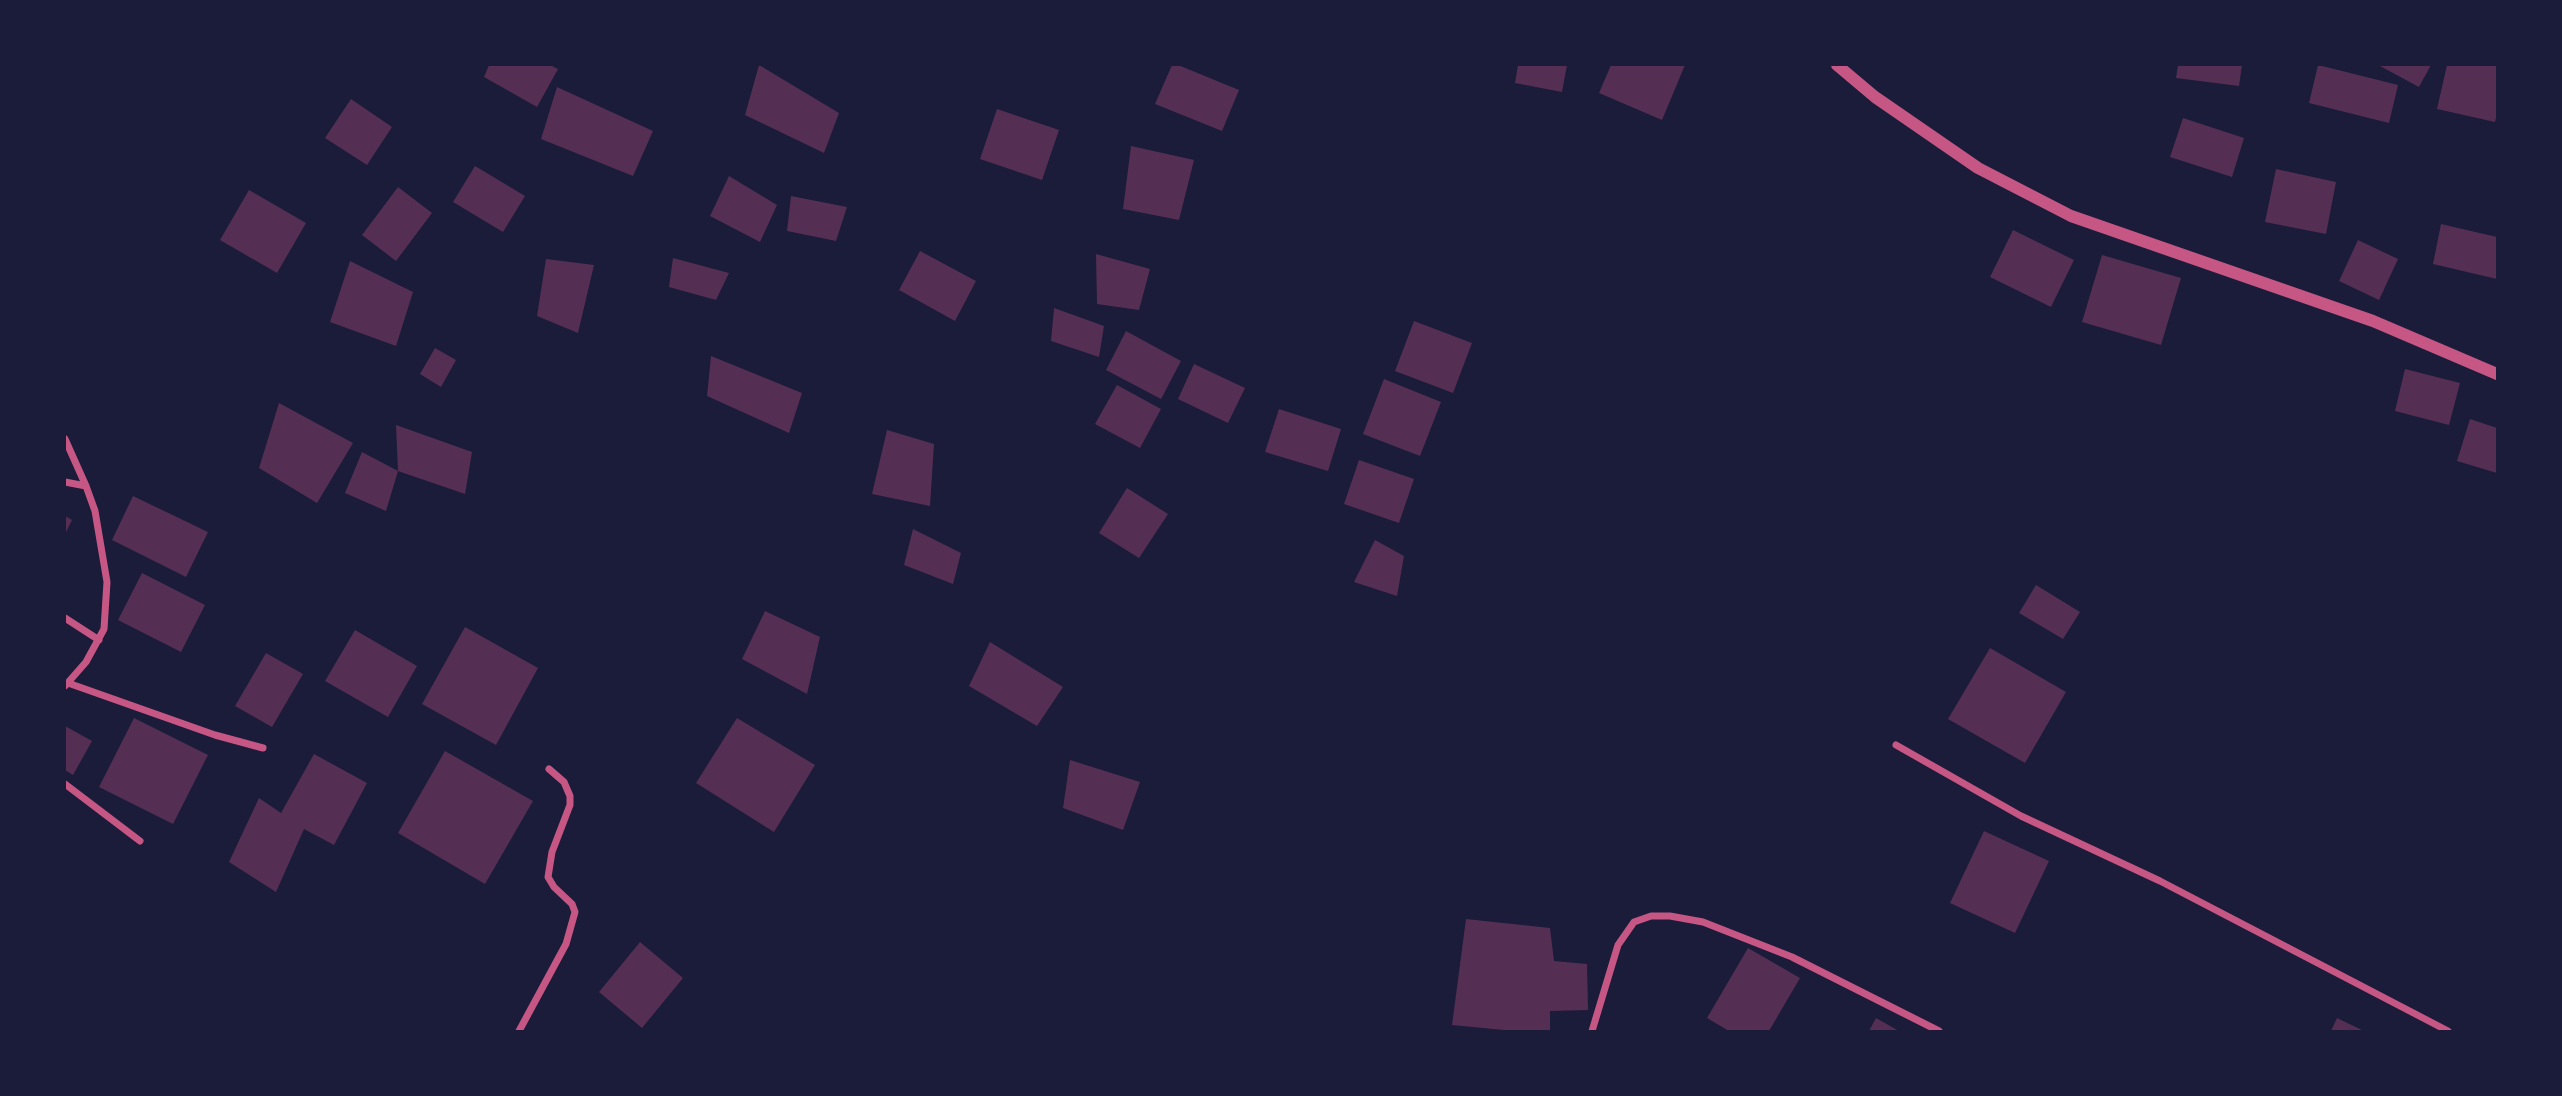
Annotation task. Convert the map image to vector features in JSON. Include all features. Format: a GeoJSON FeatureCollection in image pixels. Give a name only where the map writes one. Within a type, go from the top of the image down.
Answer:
{"type":"FeatureCollection","features":[{"type":"Feature","properties":{"kind":"street"},"geometry":{"type":"LineString","coordinates":[[1837,65],[1875,97],[1978,169],[2071,216],[2373,321],[2497,374]]}},
{"type":"Feature","properties":{"kind":"street"},"geometry":{"type":"LineString","coordinates":[[65,439],[95,511],[107,582],[104,629],[86,662],[66,684],[215,735],[263,748]]}},
{"type":"Feature","properties":{"kind":"street"},"geometry":{"type":"LineString","coordinates":[[65,482],[86,485]]}},
{"type":"Feature","properties":{"kind":"street"},"geometry":{"type":"LineString","coordinates":[[65,618],[99,640]]}},
{"type":"Feature","properties":{"kind":"street"},"geometry":{"type":"LineString","coordinates":[[1896,745],[2021,816],[2160,881],[2448,1031]]}},
{"type":"Feature","properties":{"kind":"street"},"geometry":{"type":"LineString","coordinates":[[519,1031],[566,944],[575,912],[572,904],[554,887],[548,877],[552,852],[570,805],[570,796],[564,782],[549,769]]}},
{"type":"Feature","properties":{"kind":"street"},"geometry":{"type":"LineString","coordinates":[[65,784],[140,841]]}},
{"type":"Feature","properties":{"kind":"street"},"geometry":{"type":"LineString","coordinates":[[1592,1031],[1618,945],[1634,922],[1651,916],[1670,916],[1703,922],[1792,957],[1939,1031]]}},
{"type":"Feature","properties":{"kind":"building"},"geometry":{"type":"Polygon","coordinates":[[[489,65],[550,65],[558,69],[537,107],[484,77],[489,65]]]}},
{"type":"Feature","properties":{"kind":"building"},"geometry":{"type":"Polygon","coordinates":[[[759,65],[839,113],[824,153],[745,115],[759,65]]]}},
{"type":"Feature","properties":{"kind":"building"},"geometry":{"type":"Polygon","coordinates":[[[1172,65],[1239,90],[1222,131],[1155,104],[1172,65]]]}},
{"type":"Feature","properties":{"kind":"building"},"geometry":{"type":"Polygon","coordinates":[[[1518,65],[1567,65],[1562,92],[1515,83],[1518,65]]]}},
{"type":"Feature","properties":{"kind":"building"},"geometry":{"type":"Polygon","coordinates":[[[1611,65],[1685,65],[1662,120],[1599,93],[1611,65]]]}},
{"type":"Feature","properties":{"kind":"building"},"geometry":{"type":"Polygon","coordinates":[[[2178,65],[2242,65],[2239,86],[2176,78],[2178,65]]]}},
{"type":"Feature","properties":{"kind":"building"},"geometry":{"type":"Polygon","coordinates":[[[2318,65],[2398,85],[2389,123],[2309,103],[2318,65]]]}},
{"type":"Feature","properties":{"kind":"building"},"geometry":{"type":"Polygon","coordinates":[[[2378,65],[2431,65],[2419,87],[2378,65]]]}},
{"type":"Feature","properties":{"kind":"building"},"geometry":{"type":"Polygon","coordinates":[[[2447,65],[2497,65],[2495,122],[2437,109],[2447,65]]]}},
{"type":"Feature","properties":{"kind":"building"},"geometry":{"type":"Polygon","coordinates":[[[557,87],[653,131],[633,176],[541,139],[557,87]]]}},
{"type":"Feature","properties":{"kind":"building"},"geometry":{"type":"Polygon","coordinates":[[[351,99],[392,127],[367,165],[325,138],[351,99]]]}},
{"type":"Feature","properties":{"kind":"building"},"geometry":{"type":"Polygon","coordinates":[[[997,109],[1059,130],[1042,180],[980,159],[997,109]]]}},
{"type":"Feature","properties":{"kind":"building"},"geometry":{"type":"Polygon","coordinates":[[[2183,118],[2244,138],[2232,177],[2170,157],[2183,118]]]}},
{"type":"Feature","properties":{"kind":"building"},"geometry":{"type":"Polygon","coordinates":[[[1131,146],[1194,160],[1179,220],[1123,209],[1131,146]]]}},
{"type":"Feature","properties":{"kind":"building"},"geometry":{"type":"Polygon","coordinates":[[[475,166],[525,196],[503,232],[453,202],[475,166]]]}},
{"type":"Feature","properties":{"kind":"building"},"geometry":{"type":"Polygon","coordinates":[[[2276,169],[2336,182],[2326,234],[2265,222],[2276,169]]]}},
{"type":"Feature","properties":{"kind":"building"},"geometry":{"type":"Polygon","coordinates":[[[729,176],[777,205],[760,242],[710,216],[729,176]]]}},
{"type":"Feature","properties":{"kind":"building"},"geometry":{"type":"Polygon","coordinates":[[[398,187],[432,213],[396,261],[362,235],[398,187]]]}},
{"type":"Feature","properties":{"kind":"building"},"geometry":{"type":"Polygon","coordinates":[[[249,190],[306,223],[277,273],[220,240],[249,190]]]}},
{"type":"Feature","properties":{"kind":"building"},"geometry":{"type":"Polygon","coordinates":[[[791,196],[847,207],[836,241],[787,231],[791,196]]]}},
{"type":"Feature","properties":{"kind":"building"},"geometry":{"type":"Polygon","coordinates":[[[2441,224],[2497,237],[2497,279],[2433,264],[2441,224]]]}},
{"type":"Feature","properties":{"kind":"building"},"geometry":{"type":"Polygon","coordinates":[[[2013,230],[2074,260],[2051,307],[1990,277],[2013,230]]]}},
{"type":"Feature","properties":{"kind":"building"},"geometry":{"type":"Polygon","coordinates":[[[2358,240],[2398,259],[2379,300],[2339,281],[2358,240]]]}},
{"type":"Feature","properties":{"kind":"building"},"geometry":{"type":"Polygon","coordinates":[[[920,251],[976,281],[955,321],[899,290],[920,251]]]}},
{"type":"Feature","properties":{"kind":"building"},"geometry":{"type":"Polygon","coordinates":[[[1096,254],[1150,269],[1139,310],[1097,304],[1096,254]]]}},
{"type":"Feature","properties":{"kind":"building"},"geometry":{"type":"Polygon","coordinates":[[[2102,255],[2181,278],[2161,345],[2082,322],[2102,255]]]}},
{"type":"Feature","properties":{"kind":"building"},"geometry":{"type":"Polygon","coordinates":[[[673,258],[729,273],[716,300],[669,287],[673,258]]]}},
{"type":"Feature","properties":{"kind":"building"},"geometry":{"type":"Polygon","coordinates":[[[546,259],[594,265],[578,333],[537,316],[546,259]]]}},
{"type":"Feature","properties":{"kind":"building"},"geometry":{"type":"Polygon","coordinates":[[[350,261],[413,292],[396,346],[330,322],[350,261]]]}},
{"type":"Feature","properties":{"kind":"building"},"geometry":{"type":"Polygon","coordinates":[[[1054,308],[1104,326],[1099,357],[1051,341],[1054,308]]]}},
{"type":"Feature","properties":{"kind":"building"},"geometry":{"type":"Polygon","coordinates":[[[1414,321],[1472,343],[1453,393],[1395,371],[1414,321]]]}},
{"type":"Feature","properties":{"kind":"building"},"geometry":{"type":"Polygon","coordinates":[[[1126,331],[1181,361],[1161,399],[1106,370],[1126,331]]]}},
{"type":"Feature","properties":{"kind":"building"},"geometry":{"type":"Polygon","coordinates":[[[435,348],[456,360],[441,387],[420,374],[435,348]]]}},
{"type":"Feature","properties":{"kind":"building"},"geometry":{"type":"Polygon","coordinates":[[[711,356],[802,393],[789,433],[707,396],[711,356]]]}},
{"type":"Feature","properties":{"kind":"building"},"geometry":{"type":"Polygon","coordinates":[[[1194,364],[1245,388],[1228,423],[1178,399],[1194,364]]]}},
{"type":"Feature","properties":{"kind":"building"},"geometry":{"type":"Polygon","coordinates":[[[2405,369],[2460,383],[2449,425],[2395,411],[2405,369]]]}},
{"type":"Feature","properties":{"kind":"building"},"geometry":{"type":"Polygon","coordinates":[[[1384,379],[1441,402],[1420,456],[1363,434],[1384,379]]]}},
{"type":"Feature","properties":{"kind":"building"},"geometry":{"type":"Polygon","coordinates":[[[1117,385],[1161,409],[1140,448],[1095,424],[1117,385]]]}},
{"type":"Feature","properties":{"kind":"building"},"geometry":{"type":"Polygon","coordinates":[[[279,403],[353,443],[317,503],[259,468],[279,403]]]}},
{"type":"Feature","properties":{"kind":"building"},"geometry":{"type":"Polygon","coordinates":[[[1279,409],[1341,429],[1328,471],[1265,452],[1279,409]]]}},
{"type":"Feature","properties":{"kind":"building"},"geometry":{"type":"Polygon","coordinates":[[[2470,419],[2497,428],[2497,473],[2457,461],[2470,419]]]}},
{"type":"Feature","properties":{"kind":"building"},"geometry":{"type":"Polygon","coordinates":[[[396,425],[472,452],[465,494],[398,471],[396,425]]]}},
{"type":"Feature","properties":{"kind":"building"},"geometry":{"type":"Polygon","coordinates":[[[887,430],[934,444],[930,506],[872,494],[887,430]]]}},
{"type":"Feature","properties":{"kind":"building"},"geometry":{"type":"Polygon","coordinates":[[[362,452],[398,471],[386,511],[345,493],[362,452]]]}},
{"type":"Feature","properties":{"kind":"building"},"geometry":{"type":"Polygon","coordinates":[[[1359,460],[1414,479],[1399,523],[1344,504],[1359,460]]]}},
{"type":"Feature","properties":{"kind":"building"},"geometry":{"type":"Polygon","coordinates":[[[1127,488],[1168,514],[1139,558],[1099,533],[1127,488]]]}},
{"type":"Feature","properties":{"kind":"building"},"geometry":{"type":"Polygon","coordinates":[[[133,496],[208,532],[186,577],[112,540],[133,496]]]}},
{"type":"Feature","properties":{"kind":"building"},"geometry":{"type":"Polygon","coordinates":[[[65,516],[72,520],[65,534],[65,516]]]}},
{"type":"Feature","properties":{"kind":"building"},"geometry":{"type":"Polygon","coordinates":[[[913,529],[961,553],[953,584],[904,565],[913,529]]]}},
{"type":"Feature","properties":{"kind":"building"},"geometry":{"type":"Polygon","coordinates":[[[1375,540],[1404,556],[1397,596],[1354,582],[1375,540]]]}},
{"type":"Feature","properties":{"kind":"building"},"geometry":{"type":"Polygon","coordinates":[[[142,573],[205,605],[181,652],[118,620],[142,573]]]}},
{"type":"Feature","properties":{"kind":"building"},"geometry":{"type":"Polygon","coordinates":[[[2036,585],[2080,612],[2063,639],[2019,613],[2036,585]]]}},
{"type":"Feature","properties":{"kind":"building"},"geometry":{"type":"Polygon","coordinates":[[[765,611],[820,637],[807,694],[742,659],[765,611]]]}},
{"type":"Feature","properties":{"kind":"building"},"geometry":{"type":"Polygon","coordinates":[[[465,627],[538,668],[496,745],[422,704],[465,627]]]}},
{"type":"Feature","properties":{"kind":"building"},"geometry":{"type":"Polygon","coordinates":[[[355,630],[417,666],[388,717],[325,681],[355,630]]]}},
{"type":"Feature","properties":{"kind":"building"},"geometry":{"type":"Polygon","coordinates":[[[990,642],[1063,687],[1037,726],[969,686],[990,642]]]}},
{"type":"Feature","properties":{"kind":"building"},"geometry":{"type":"Polygon","coordinates":[[[1990,648],[2066,692],[2025,763],[1948,719],[1990,648]]]}},
{"type":"Feature","properties":{"kind":"building"},"geometry":{"type":"Polygon","coordinates":[[[266,653],[303,674],[272,727],[235,706],[266,653]]]}},
{"type":"Feature","properties":{"kind":"building"},"geometry":{"type":"Polygon","coordinates":[[[134,718],[208,755],[173,824],[99,787],[134,718]]]}},
{"type":"Feature","properties":{"kind":"building"},"geometry":{"type":"Polygon","coordinates":[[[737,718],[815,765],[774,832],[696,783],[737,718]]]}},
{"type":"Feature","properties":{"kind":"building"},"geometry":{"type":"Polygon","coordinates":[[[65,726],[92,741],[73,775],[65,770],[65,726]]]}},
{"type":"Feature","properties":{"kind":"building"},"geometry":{"type":"Polygon","coordinates":[[[445,751],[533,801],[485,884],[398,833],[445,751]]]}},
{"type":"Feature","properties":{"kind":"building"},"geometry":{"type":"Polygon","coordinates":[[[314,754],[367,783],[334,845],[304,829],[276,892],[229,862],[259,798],[281,813],[314,754]]]}},
{"type":"Feature","properties":{"kind":"building"},"geometry":{"type":"Polygon","coordinates":[[[1070,760],[1140,782],[1123,830],[1063,808],[1070,760]]]}},
{"type":"Feature","properties":{"kind":"building"},"geometry":{"type":"Polygon","coordinates":[[[1984,831],[2049,861],[2015,933],[1950,903],[1984,831]]]}},
{"type":"Feature","properties":{"kind":"building"},"geometry":{"type":"Polygon","coordinates":[[[1466,919],[1550,928],[1554,961],[1587,964],[1588,1010],[1550,1011],[1550,1031],[1514,1031],[1452,1025],[1466,919]]]}},
{"type":"Feature","properties":{"kind":"building"},"geometry":{"type":"Polygon","coordinates":[[[640,942],[683,978],[642,1028],[599,992],[640,942]]]}},
{"type":"Feature","properties":{"kind":"building"},"geometry":{"type":"Polygon","coordinates":[[[1748,948],[1800,978],[1769,1031],[1729,1031],[1707,1018],[1748,948]]]}},
{"type":"Feature","properties":{"kind":"building"},"geometry":{"type":"Polygon","coordinates":[[[1876,1018],[1899,1031],[1869,1031],[1876,1018]]]}},
{"type":"Feature","properties":{"kind":"building"},"geometry":{"type":"Polygon","coordinates":[[[2337,1018],[2364,1031],[2331,1031],[2337,1018]]]}}]}
